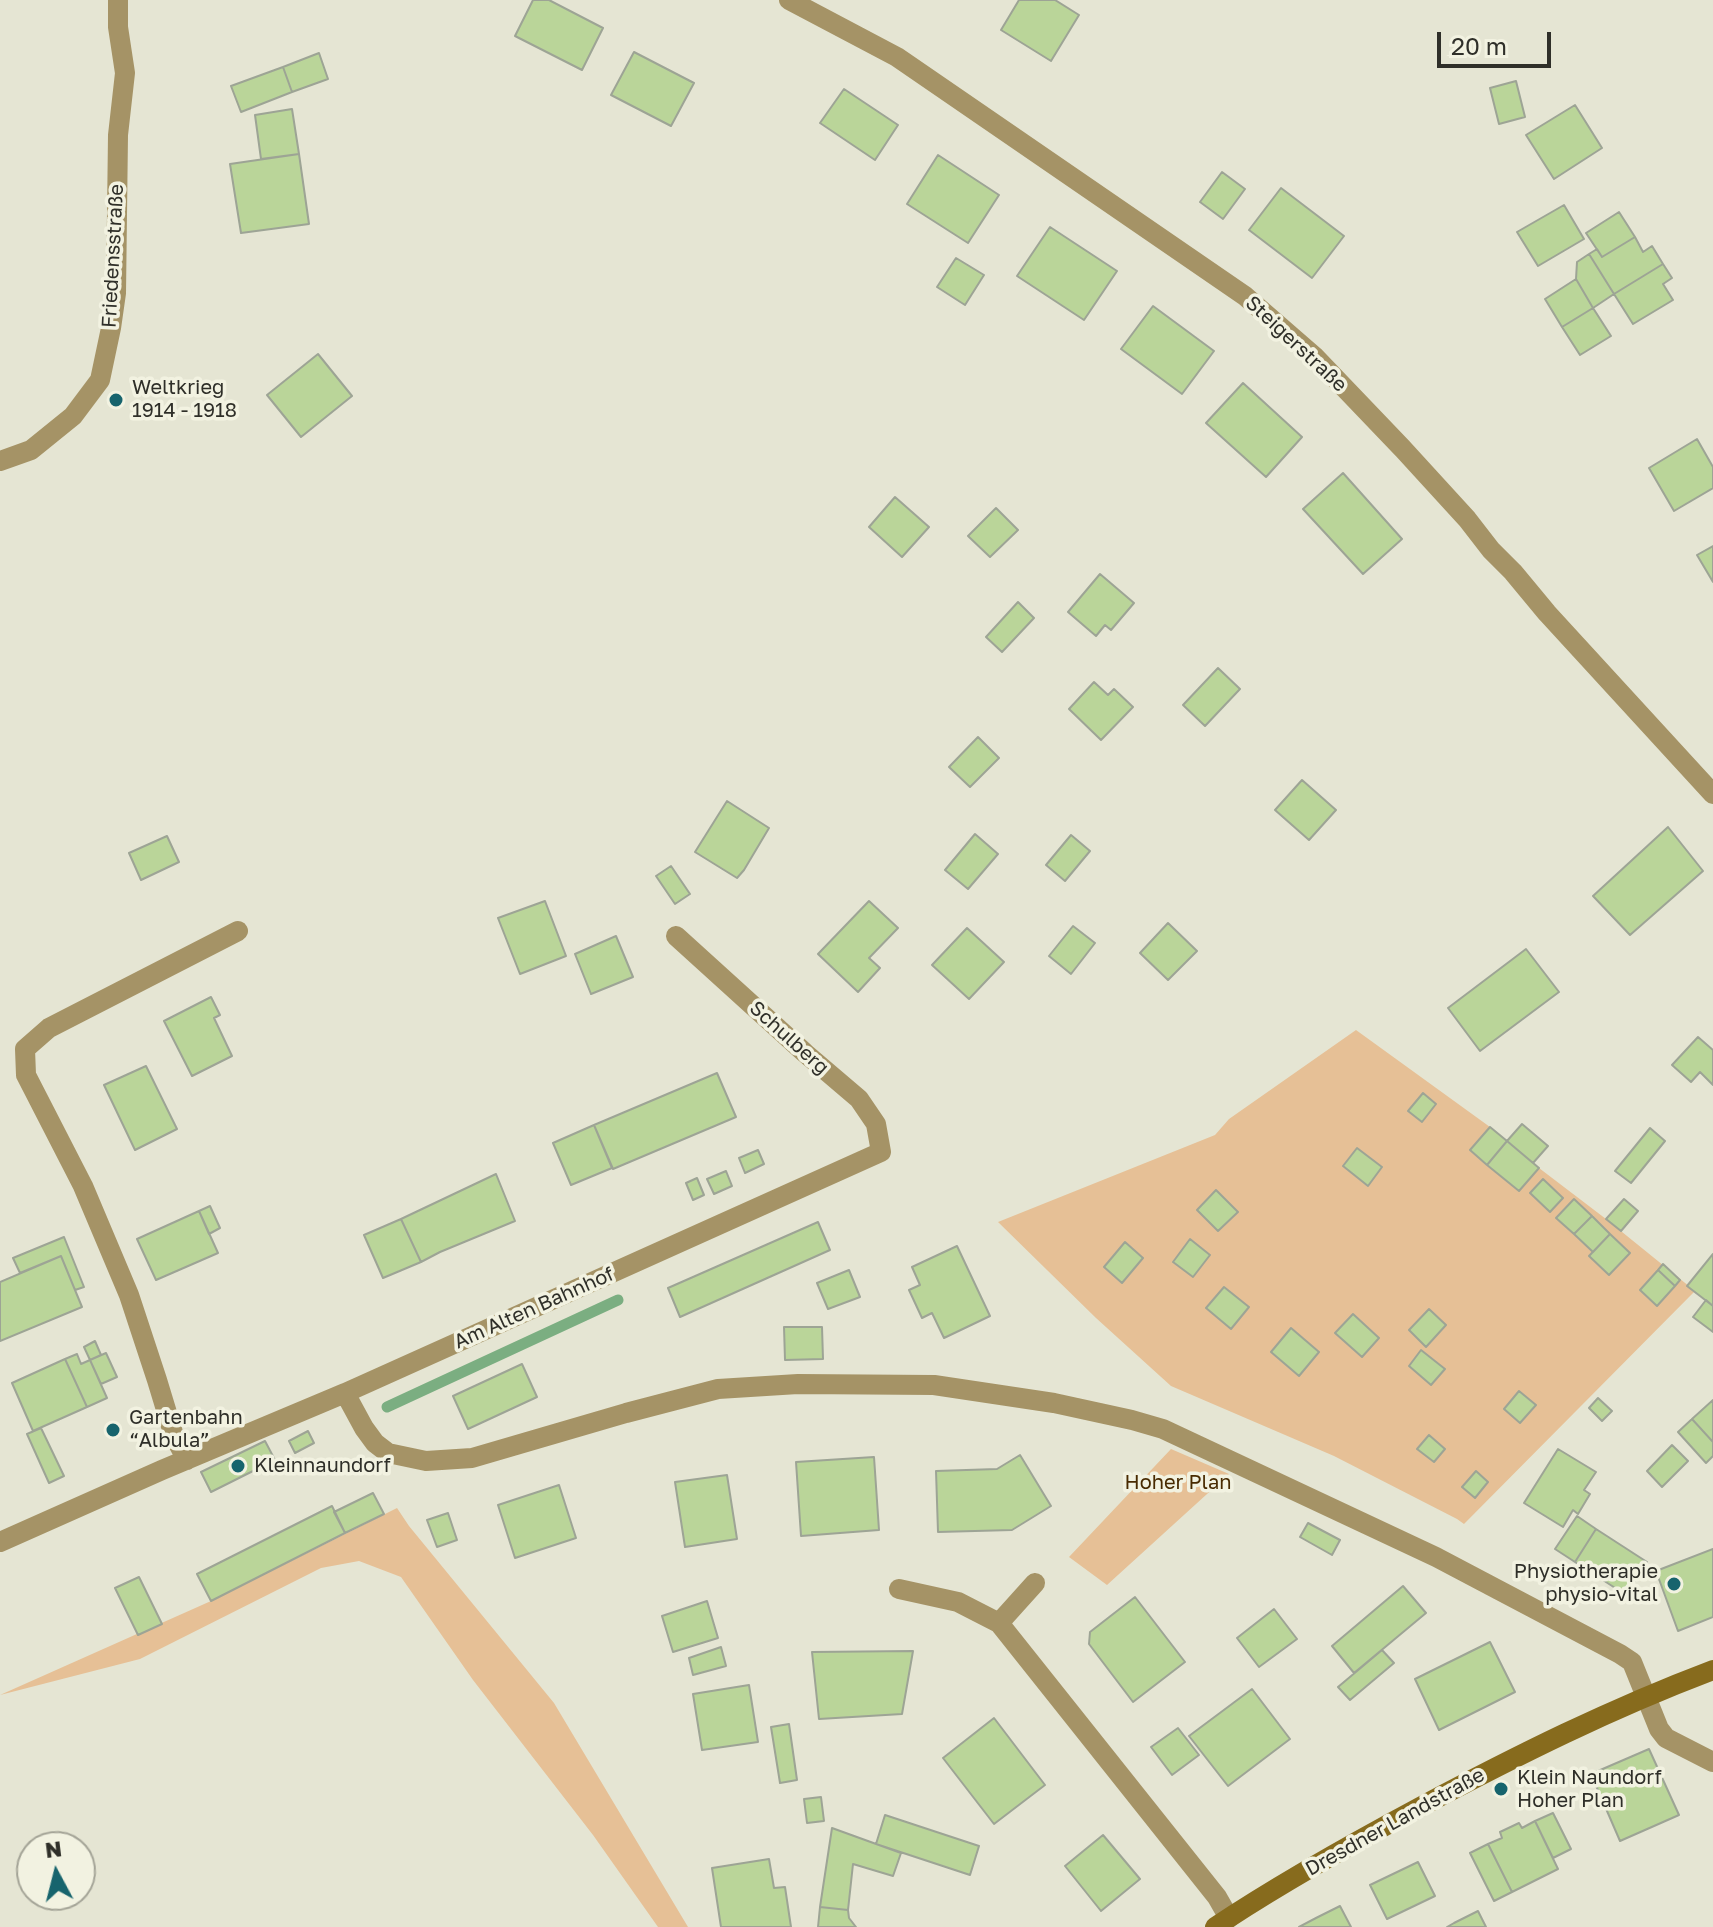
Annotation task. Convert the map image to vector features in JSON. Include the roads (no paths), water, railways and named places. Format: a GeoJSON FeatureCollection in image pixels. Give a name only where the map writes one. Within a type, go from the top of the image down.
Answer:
{"type":"FeatureCollection","features":[{"type":"Feature","properties":{"kind":"street","name":"Friedensstraße"},"geometry":{"type":"LineString","coordinates":[[0,461],[31,450],[73,416],[100,380],[116,293],[118,135],[125,73],[118,27],[118,0]]}},
{"type":"Feature","properties":{"kind":"street","name":"Steigerstraße"},"geometry":{"type":"LineString","coordinates":[[789,0],[897,57],[1245,296],[1314,356],[1403,449],[1547,613],[1713,794]]}},
{"type":"Feature","properties":{"kind":"street"},"geometry":{"type":"LineString","coordinates":[[187,1460],[174,1436],[129,1295],[83,1186],[26,1075],[25,1049],[49,1028],[238,931]]}},
{"type":"Feature","properties":{"kind":"street","name":"Schulberg"},"geometry":{"type":"LineString","coordinates":[[676,936],[859,1099],[876,1124],[881,1152]]}},
{"type":"Feature","properties":{"kind":"street","name":"Am Alten Bahnhof"},"geometry":{"type":"LineString","coordinates":[[0,1542],[345,1393],[881,1152]]}},
{"type":"Feature","properties":{"kind":"street"},"geometry":{"type":"LineString","coordinates":[[345,1393],[375,1443],[388,1453],[426,1461],[472,1458],[718,1389],[798,1384],[934,1385],[1054,1403],[1132,1420],[1163,1429],[1436,1557],[1632,1662],[1659,1729],[1666,1738],[1713,1762]]}},
{"type":"Feature","properties":{"kind":"street"},"geometry":{"type":"LineString","coordinates":[[999,1623],[1035,1583]]}},
{"type":"Feature","properties":{"kind":"street"},"geometry":{"type":"LineString","coordinates":[[899,1589],[958,1602],[999,1623],[1217,1897],[1222,1922]]}},
{"type":"Feature","properties":{"kind":"street","name":"Dresdner Landstraße"},"geometry":{"type":"LineString","coordinates":[[1222,1922],[1358,1841],[1491,1769],[1611,1711],[1713,1670]]}},
{"type":"Feature","properties":{"kind":"waterway"},"geometry":{"type":"LineString","coordinates":[[387,1407],[618,1300]]}},
{"type":"Feature","properties":{"kind":"place","name":"Weltkrieg 1914 - 1918"},"geometry":{"type":"Point","coordinates":[116,400]}},
{"type":"Feature","properties":{"kind":"place","name":"Gartenbahn “Albula”"},"geometry":{"type":"Point","coordinates":[113,1430]}},
{"type":"Feature","properties":{"kind":"place","name":"Kleinnaundorf"},"geometry":{"type":"Point","coordinates":[238,1466]}},
{"type":"Feature","properties":{"kind":"place","name":"Physiotherapie physio-vital"},"geometry":{"type":"Point","coordinates":[1674,1584]}},
{"type":"Feature","properties":{"kind":"place","name":"Klein Naundorf Hoher Plan"},"geometry":{"type":"Point","coordinates":[1501,1789]}},
{"type":"Feature","properties":{"kind":"park label","name":"Hoher Plan"},"geometry":{"type":"Point","coordinates":[1178,1483]}}]}
